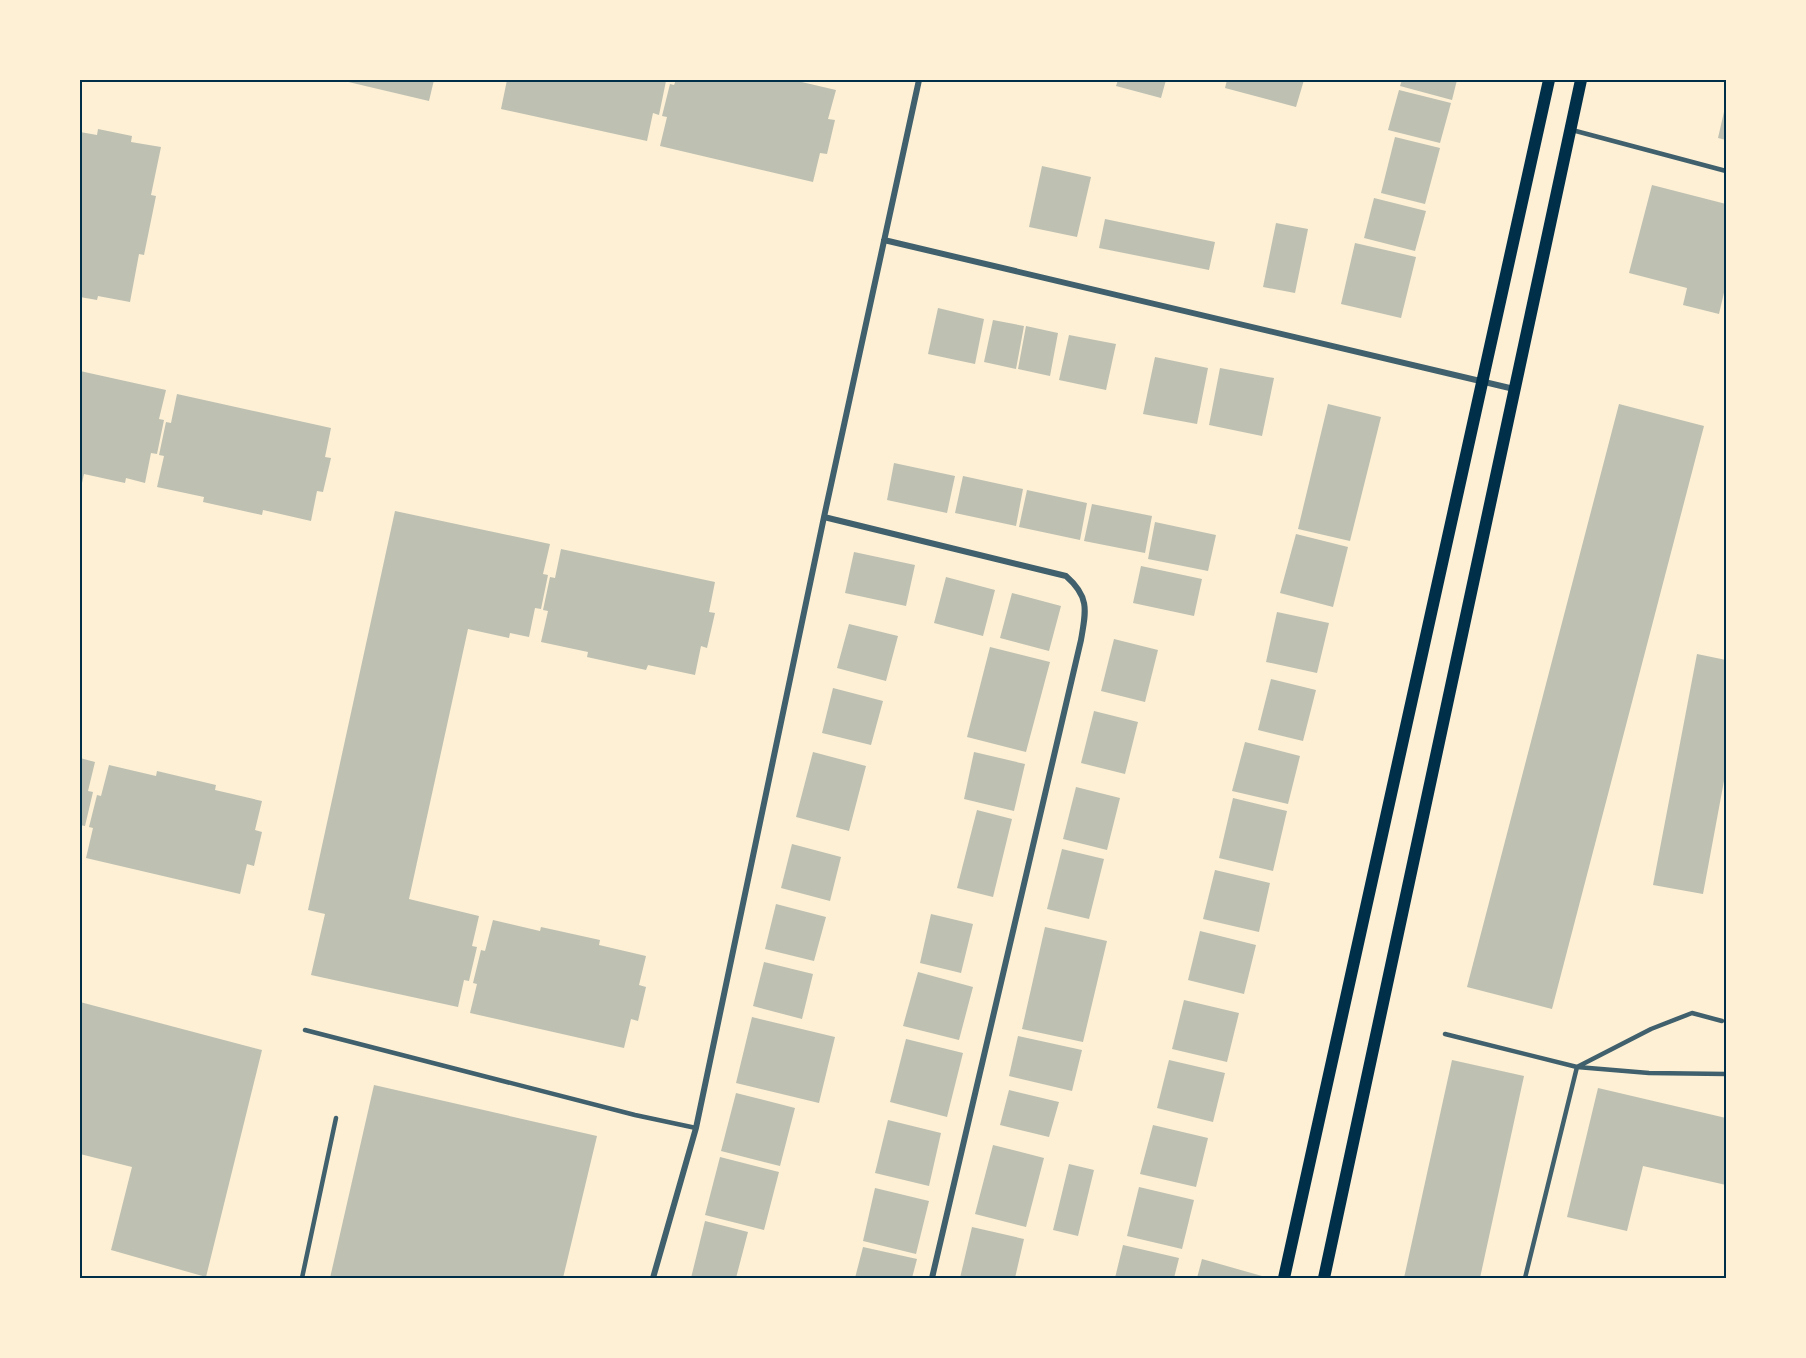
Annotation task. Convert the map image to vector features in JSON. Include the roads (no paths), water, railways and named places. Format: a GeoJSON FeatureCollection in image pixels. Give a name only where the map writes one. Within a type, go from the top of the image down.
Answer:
{"type":"FeatureCollection","features":[{"type":"Feature","properties":{"kind":"main road"},"geometry":{"type":"LineString","coordinates":[[1284,1278],[1549,80]]}},
{"type":"Feature","properties":{"kind":"main road"},"geometry":{"type":"LineString","coordinates":[[1324,1278],[1581,80]]}},
{"type":"Feature","properties":{"kind":"street"},"geometry":{"type":"LineString","coordinates":[[653,1278],[696,1128],[824,517],[919,80]]}},
{"type":"Feature","properties":{"kind":"street"},"geometry":{"type":"LineString","coordinates":[[884,240],[1516,389]]}},
{"type":"Feature","properties":{"kind":"street"},"geometry":{"type":"LineString","coordinates":[[824,517],[1066,576],[1078,586],[1083,596],[1086,614],[932,1278]]}},
{"type":"Feature","properties":{"kind":"lane"},"geometry":{"type":"LineString","coordinates":[[1569,130],[1726,171]]}},
{"type":"Feature","properties":{"kind":"lane"},"geometry":{"type":"LineString","coordinates":[[1525,1278],[1577,1067],[1651,1029],[1692,1012],[1722,1021]]}},
{"type":"Feature","properties":{"kind":"lane"},"geometry":{"type":"LineString","coordinates":[[305,1030],[635,1115],[696,1128]]}},
{"type":"Feature","properties":{"kind":"lane"},"geometry":{"type":"LineString","coordinates":[[1445,1034],[1577,1067],[1649,1073],[1726,1074]]}},
{"type":"Feature","properties":{"kind":"lane"},"geometry":{"type":"LineString","coordinates":[[302,1278],[336,1118]]}}]}
